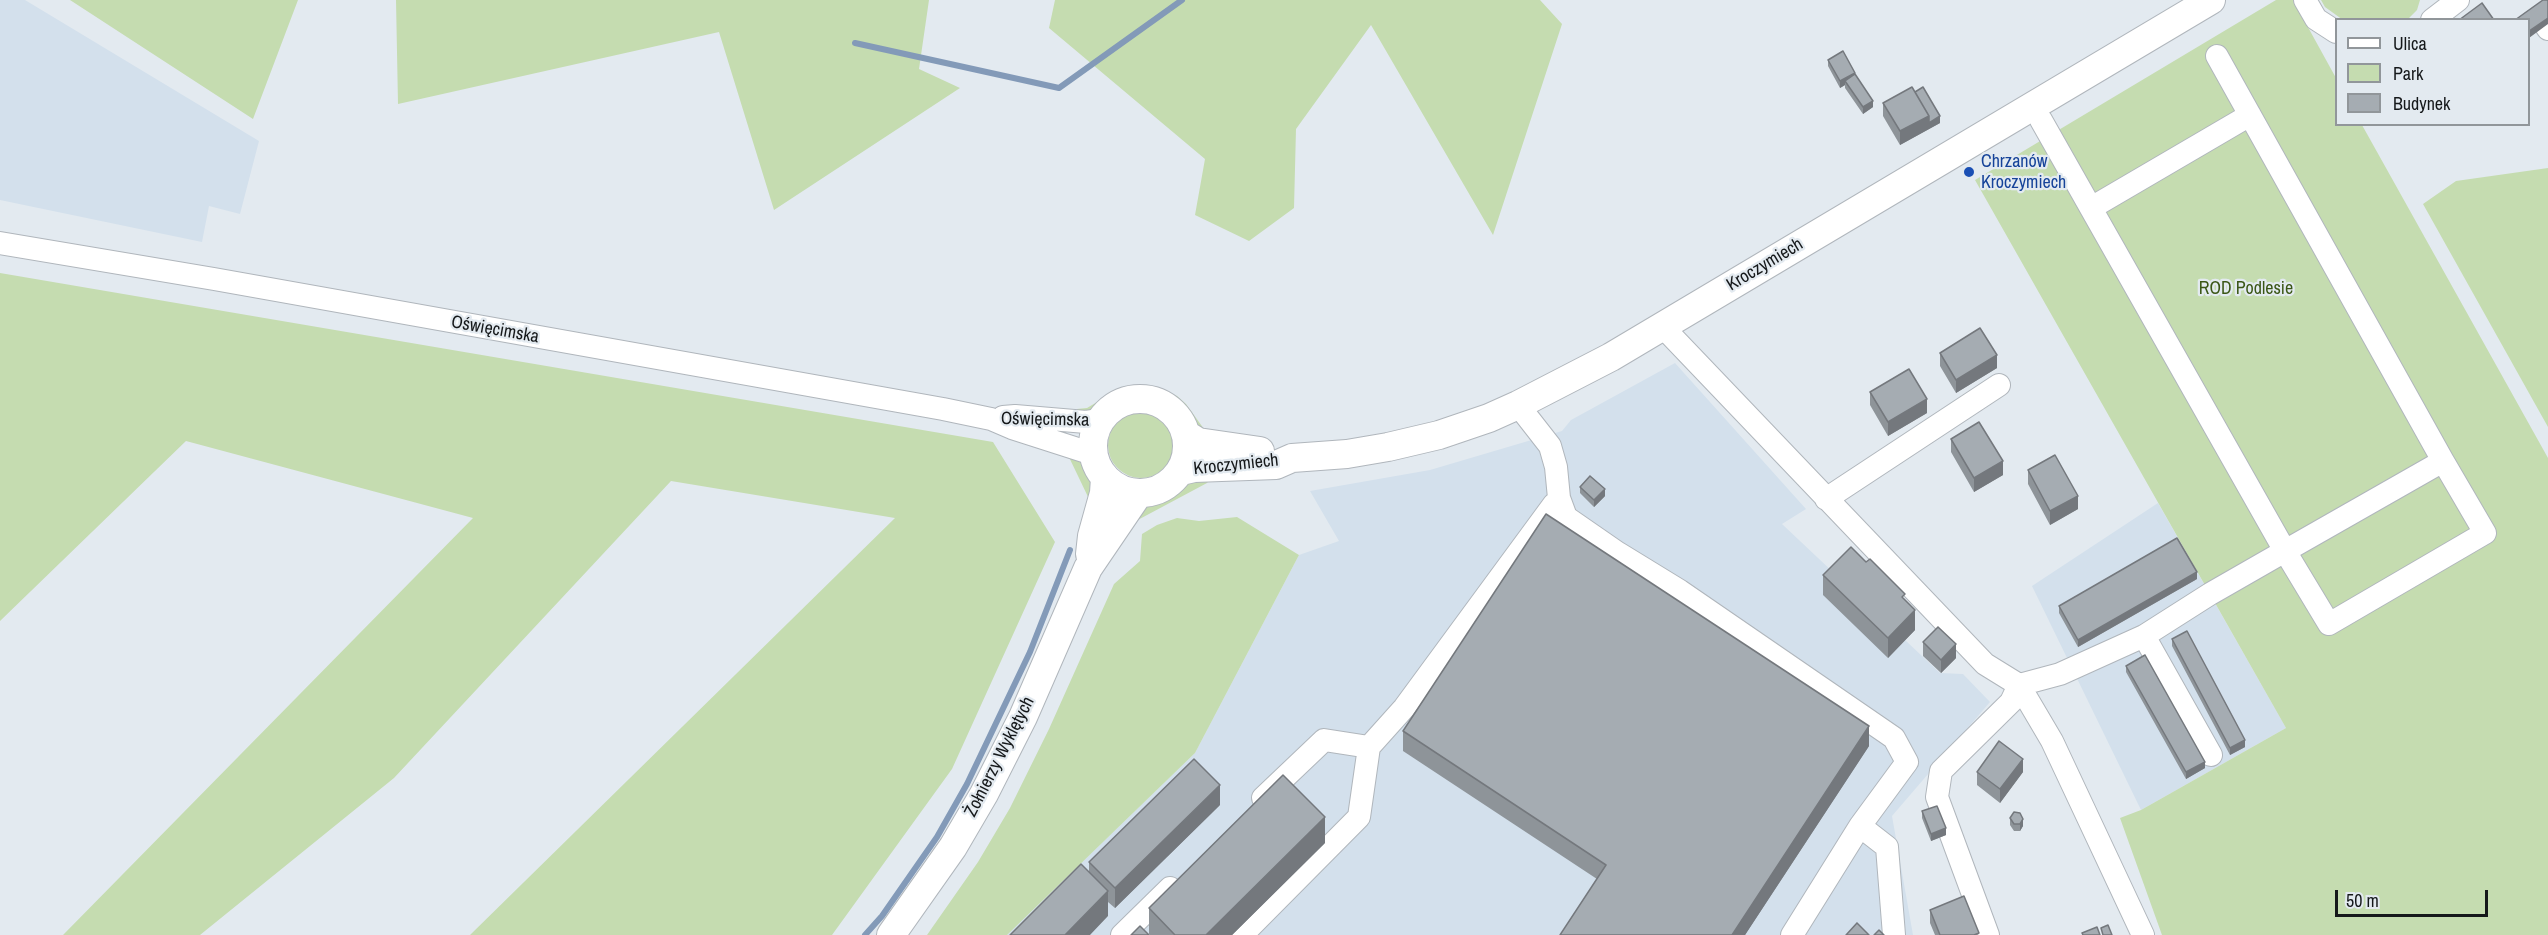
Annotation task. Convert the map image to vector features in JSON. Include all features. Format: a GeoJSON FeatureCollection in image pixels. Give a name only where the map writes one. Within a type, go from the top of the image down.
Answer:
{"type":"FeatureCollection","features":[{"type":"Feature","properties":{"kind":"main road","name":"Kroczymiech"},"geometry":{"type":"LineString","coordinates":[[1187,435],[1198,442],[1292,458],[1347,454],[1439,435],[1518,405],[1611,357],[2211,0]]}},
{"type":"Feature","properties":{"kind":"main road"},"geometry":{"type":"LineString","coordinates":[[1148,399],[1170,408],[1180,420],[1187,435],[1187,453],[1181,471],[1163,488],[1139,493],[1115,486],[1099,466],[1094,437],[1100,420],[1124,401],[1148,399]]}},
{"type":"Feature","properties":{"kind":"main road","name":"Kroczymiech"},"geometry":{"type":"LineString","coordinates":[[1181,471],[1212,467],[1276,465],[1292,458]]}},
{"type":"Feature","properties":{"kind":"main road","name":"Żołnierzy Wyklętych"},"geometry":{"type":"LineString","coordinates":[[1088,568],[1092,536],[1104,493],[1099,466]]}},
{"type":"Feature","properties":{"kind":"main road","name":"Żołnierzy Wyklętych"},"geometry":{"type":"LineString","coordinates":[[898,933],[984,794],[1027,707],[1088,568],[1139,493]]}},
{"type":"Feature","properties":{"kind":"street"},"geometry":{"type":"LineString","coordinates":[[2435,18],[2458,0]]}},
{"type":"Feature","properties":{"kind":"street"},"geometry":{"type":"LineString","coordinates":[[2310,9],[2335,30]]}},
{"type":"Feature","properties":{"kind":"street"},"geometry":{"type":"LineString","coordinates":[[2041,120],[2285,551],[2330,624],[2485,534],[2217,56]]}},
{"type":"Feature","properties":{"kind":"street"},"geometry":{"type":"LineString","coordinates":[[2091,208],[2250,115]]}},
{"type":"Feature","properties":{"kind":"street","name":"Oświęcimska"},"geometry":{"type":"LineString","coordinates":[[0,243],[214,279],[991,419],[1012,428],[1082,448],[1099,466]]}},
{"type":"Feature","properties":{"kind":"street"},"geometry":{"type":"LineString","coordinates":[[1662,326],[1985,664],[2019,685],[2052,741],[2143,935]]}},
{"type":"Feature","properties":{"kind":"street"},"geometry":{"type":"LineString","coordinates":[[1826,499],[1999,385]]}},
{"type":"Feature","properties":{"kind":"street"},"geometry":{"type":"LineString","coordinates":[[1518,405],[1551,446],[1559,498],[1566,517],[1618,553],[1680,591],[1894,738],[1907,762],[1860,826],[1792,935]]}},
{"type":"Feature","properties":{"kind":"street","name":"Oświęcimska"},"geometry":{"type":"LineString","coordinates":[[991,419],[1015,416],[1086,422],[1100,420]]}},
{"type":"Feature","properties":{"kind":"street"},"geometry":{"type":"LineString","coordinates":[[2019,685],[2060,674],[2144,636],[2210,594],[2443,462]]}},
{"type":"Feature","properties":{"kind":"street"},"geometry":{"type":"LineString","coordinates":[[1242,935],[1359,817],[1369,747],[1404,708],[1559,498]]}},
{"type":"Feature","properties":{"kind":"street"},"geometry":{"type":"LineString","coordinates":[[2144,636],[2211,755]]}},
{"type":"Feature","properties":{"kind":"street"},"geometry":{"type":"LineString","coordinates":[[1988,935],[1937,797],[1941,771],[2012,702],[2019,685]]}},
{"type":"Feature","properties":{"kind":"street"},"geometry":{"type":"LineString","coordinates":[[1247,814],[1324,740],[1369,747]]}},
{"type":"Feature","properties":{"kind":"street"},"geometry":{"type":"LineString","coordinates":[[1860,826],[1887,847],[1894,935]]}},
{"type":"Feature","properties":{"kind":"street"},"geometry":{"type":"LineString","coordinates":[[1122,935],[1187,871]]}},
{"type":"Feature","properties":{"kind":"shaded area"},"geometry":{"type":"Polygon","coordinates":[[[0,0],[25,0],[259,141],[240,214],[209,206],[202,242],[0,200],[0,0]]]}},
{"type":"Feature","properties":{"kind":"shaded area"},"geometry":{"type":"Polygon","coordinates":[[[1675,363],[1806,509],[1782,524],[1940,673],[1963,674],[1990,702],[1892,816],[1913,935],[1007,935],[1195,753],[1299,555],[1339,541],[1310,491],[1430,470],[1562,431],[1571,420],[1675,363]]]}},
{"type":"Feature","properties":{"kind":"shaded area"},"geometry":{"type":"Polygon","coordinates":[[[2158,503],[2286,728],[2141,810],[2032,586],[2158,503]]]}},
{"type":"Feature","properties":{"kind":"green space"},"geometry":{"type":"Polygon","coordinates":[[[70,0],[298,0],[253,119],[70,0]]]}},
{"type":"Feature","properties":{"kind":"green space"},"geometry":{"type":"Polygon","coordinates":[[[396,0],[929,0],[919,69],[960,88],[774,210],[719,32],[398,104],[396,0]]]}},
{"type":"Feature","properties":{"kind":"green space"},"geometry":{"type":"Polygon","coordinates":[[[1055,0],[1540,0],[1562,24],[1493,235],[1371,25],[1296,129],[1294,208],[1249,241],[1195,215],[1205,159],[1049,28],[1055,0]]]}},
{"type":"Feature","properties":{"kind":"green space","name":"ROD Podlesie"},"geometry":{"type":"Polygon","coordinates":[[[2276,0],[2293,0],[2335,76],[2335,126],[2363,126],[2548,458],[2548,935],[2162,935],[2120,818],[2141,810],[2286,728],[1975,180],[2276,0]]]}},
{"type":"Feature","properties":{"kind":"green space"},"geometry":{"type":"Polygon","coordinates":[[[2321,0],[2420,0],[2417,10],[2409,18],[2340,18],[2325,7],[2321,0]]]}},
{"type":"Feature","properties":{"kind":"green space"},"geometry":{"type":"Polygon","coordinates":[[[2548,168],[2548,427],[2423,204],[2456,181],[2548,168]]]}},
{"type":"Feature","properties":{"kind":"green space"},"geometry":{"type":"Polygon","coordinates":[[[0,273],[993,442],[1055,542],[952,769],[832,935],[470,935],[895,518],[671,481],[394,778],[200,935],[63,935],[473,518],[186,441],[0,621],[0,273]]]}},
{"type":"Feature","properties":{"kind":"green space"},"geometry":{"type":"Polygon","coordinates":[[[1133,386],[1162,389],[1177,396],[1186,404],[1204,429],[1194,425],[1187,413],[1174,401],[1157,392],[1128,392],[1096,409],[1077,413],[1077,409],[1087,408],[1119,389],[1133,386]]]}},
{"type":"Feature","properties":{"kind":"green space"},"geometry":{"type":"Polygon","coordinates":[[[1141,412],[1154,415],[1164,422],[1171,432],[1174,445],[1171,458],[1164,468],[1154,475],[1141,478],[1128,475],[1118,468],[1111,458],[1108,445],[1111,432],[1118,422],[1128,415],[1141,412]]]}},
{"type":"Feature","properties":{"kind":"green space"},"geometry":{"type":"Polygon","coordinates":[[[1067,453],[1086,460],[1094,474],[1090,501],[1067,453]]]}},
{"type":"Feature","properties":{"kind":"green space"},"geometry":{"type":"Polygon","coordinates":[[[1213,476],[1207,483],[1134,522],[1151,500],[1164,496],[1185,482],[1213,476]]]}},
{"type":"Feature","properties":{"kind":"green space"},"geometry":{"type":"Polygon","coordinates":[[[1237,517],[1299,555],[1195,753],[1007,935],[927,935],[978,862],[1010,808],[1049,729],[1114,584],[1140,561],[1142,534],[1157,525],[1177,518],[1199,521],[1237,517]]]}},
{"type":"Feature","properties":{"kind":"building"},"geometry":{"type":"Polygon","coordinates":[[[2543,0],[2548,0],[2548,18],[2530,30],[2530,18],[2518,18],[2543,0]]]}},
{"type":"Feature","properties":{"kind":"building"},"geometry":{"type":"Polygon","coordinates":[[[2482,3],[2493,18],[2462,18],[2482,3]]]}},
{"type":"Feature","properties":{"kind":"building"},"geometry":{"type":"Polygon","coordinates":[[[1843,51],[1855,73],[1840,81],[1828,60],[1843,51]]]}},
{"type":"Feature","properties":{"kind":"building"},"geometry":{"type":"Polygon","coordinates":[[[1855,74],[1873,101],[1863,107],[1845,81],[1855,74]]]}},
{"type":"Feature","properties":{"kind":"building"},"geometry":{"type":"Polygon","coordinates":[[[1912,87],[1929,116],[1900,131],[1883,103],[1912,87]]]}},
{"type":"Feature","properties":{"kind":"building"},"geometry":{"type":"Polygon","coordinates":[[[1923,87],[1940,116],[1929,123],[1929,116],[1915,92],[1923,87]]]}},
{"type":"Feature","properties":{"kind":"building"},"geometry":{"type":"Polygon","coordinates":[[[1980,328],[1997,355],[1956,380],[1940,353],[1980,328]]]}},
{"type":"Feature","properties":{"kind":"building"},"geometry":{"type":"Polygon","coordinates":[[[1909,369],[1927,399],[1888,422],[1870,392],[1909,369]]]}},
{"type":"Feature","properties":{"kind":"building"},"geometry":{"type":"Polygon","coordinates":[[[1979,422],[2003,461],[1974,478],[1951,439],[1979,422]]]}},
{"type":"Feature","properties":{"kind":"building"},"geometry":{"type":"Polygon","coordinates":[[[2055,455],[2078,496],[2050,511],[2028,470],[2055,455]]]}},
{"type":"Feature","properties":{"kind":"building"},"geometry":{"type":"Polygon","coordinates":[[[1590,476],[1605,489],[1594,500],[1580,487],[1590,476]]]}},
{"type":"Feature","properties":{"kind":"building"},"geometry":{"type":"Polygon","coordinates":[[[1546,514],[1869,726],[1732,935],[1560,935],[1606,865],[1403,731],[1546,514]]]}},
{"type":"Feature","properties":{"kind":"building"},"geometry":{"type":"Polygon","coordinates":[[[2177,538],[2197,572],[2078,640],[2059,606],[2177,538]]]}},
{"type":"Feature","properties":{"kind":"building"},"geometry":{"type":"Polygon","coordinates":[[[1851,547],[1866,562],[1870,559],[1905,594],[1902,597],[1915,610],[1888,638],[1823,575],[1851,547]]]}},
{"type":"Feature","properties":{"kind":"building"},"geometry":{"type":"Polygon","coordinates":[[[1938,627],[1956,644],[1941,660],[1923,642],[1938,627]]]}},
{"type":"Feature","properties":{"kind":"building"},"geometry":{"type":"Polygon","coordinates":[[[2187,631],[2245,740],[2230,748],[2172,639],[2187,631]]]}},
{"type":"Feature","properties":{"kind":"building"},"geometry":{"type":"Polygon","coordinates":[[[2145,655],[2205,762],[2186,772],[2126,666],[2145,655]]]}},
{"type":"Feature","properties":{"kind":"building"},"geometry":{"type":"Polygon","coordinates":[[[1999,741],[2023,759],[2000,789],[1977,772],[1999,741]]]}},
{"type":"Feature","properties":{"kind":"building"},"geometry":{"type":"Polygon","coordinates":[[[1194,759],[1220,785],[1115,888],[1089,862],[1194,759]]]}},
{"type":"Feature","properties":{"kind":"building"},"geometry":{"type":"Polygon","coordinates":[[[1283,775],[1325,817],[1206,935],[1175,935],[1149,908],[1283,775]]]}},
{"type":"Feature","properties":{"kind":"building"},"geometry":{"type":"Polygon","coordinates":[[[1937,806],[1946,828],[1931,834],[1922,811],[1937,806]]]}},
{"type":"Feature","properties":{"kind":"building"},"geometry":{"type":"Polygon","coordinates":[[[2014,812],[2020,813],[2023,819],[2020,824],[2014,824],[2010,818],[2014,812]]]}},
{"type":"Feature","properties":{"kind":"building"},"geometry":{"type":"Polygon","coordinates":[[[1081,864],[1108,891],[1065,935],[1010,935],[1081,864]]]}},
{"type":"Feature","properties":{"kind":"building"},"geometry":{"type":"Polygon","coordinates":[[[1964,896],[1979,933],[1940,935],[1930,910],[1964,896]]]}},
{"type":"Feature","properties":{"kind":"building"},"geometry":{"type":"Polygon","coordinates":[[[1857,923],[1869,935],[1846,935],[1857,923]]]}},
{"type":"Feature","properties":{"kind":"building"},"geometry":{"type":"Polygon","coordinates":[[[2108,925],[2112,935],[2103,935],[2101,928],[2108,925]]]}},
{"type":"Feature","properties":{"kind":"building"},"geometry":{"type":"Polygon","coordinates":[[[1140,926],[1149,935],[1131,935],[1140,926]]]}},
{"type":"Feature","properties":{"kind":"building"},"geometry":{"type":"Polygon","coordinates":[[[2097,927],[2100,935],[2083,935],[2082,933],[2097,927]]]}},
{"type":"Feature","properties":{"kind":"building"},"geometry":{"type":"Polygon","coordinates":[[[1879,930],[1884,935],[1874,935],[1879,930]]]}},
{"type":"Feature","properties":{"kind":"waterway"},"geometry":{"type":"LineString","coordinates":[[855,43],[1059,88],[1182,0]]}},
{"type":"Feature","properties":{"kind":"waterway"},"geometry":{"type":"LineString","coordinates":[[865,935],[882,916],[937,837],[967,784],[1030,652],[1070,550]]}},
{"type":"Feature","properties":{"kind":"place","name":"Chrzanów Kroczymiech"},"geometry":{"type":"Point","coordinates":[1969,172]}}]}
